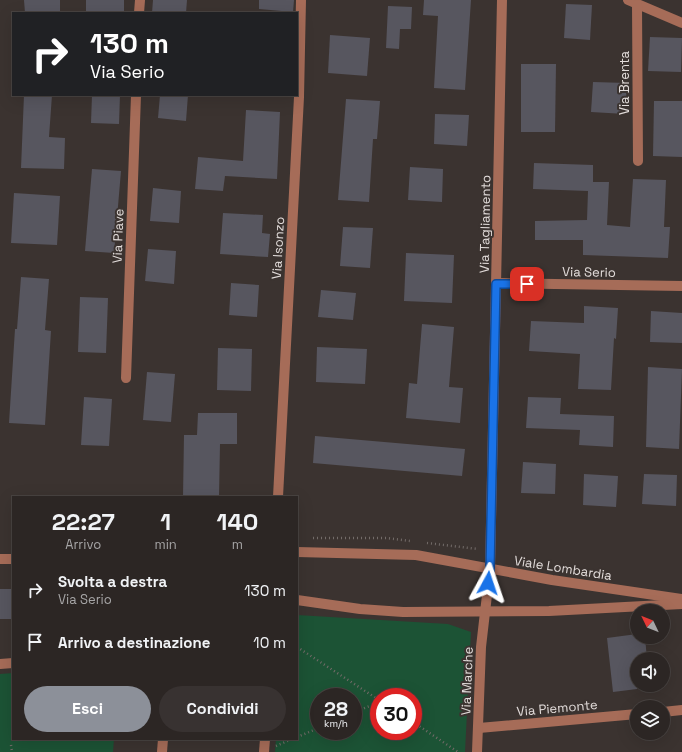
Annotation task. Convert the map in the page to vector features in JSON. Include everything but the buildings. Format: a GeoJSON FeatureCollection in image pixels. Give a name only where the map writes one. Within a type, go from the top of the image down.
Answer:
{"type":"FeatureCollection","features":[{"type":"Feature","properties":{"kind":"street"},"geometry":{"type":"LineString","coordinates":[[140,0],[140,12]]}},
{"type":"Feature","properties":{"kind":"street","name":"Via Isonzo"},"geometry":{"type":"LineString","coordinates":[[278,496],[299,97],[301,0]]}},
{"type":"Feature","properties":{"kind":"street","name":"Via Tagliamento"},"geometry":{"type":"LineString","coordinates":[[485,611],[490,569],[502,0]]}},
{"type":"Feature","properties":{"kind":"street"},"geometry":{"type":"LineString","coordinates":[[628,0],[682,23]]}},
{"type":"Feature","properties":{"kind":"street","name":"Via Brenta"},"geometry":{"type":"LineString","coordinates":[[637,5],[638,161]]}},
{"type":"Feature","properties":{"kind":"street","name":"Via Piave"},"geometry":{"type":"LineString","coordinates":[[126,378],[136,96]]}},
{"type":"Feature","properties":{"kind":"street","name":"Via Serio"},"geometry":{"type":"LineString","coordinates":[[496,284],[682,286]]}},
{"type":"Feature","properties":{"kind":"street","name":"Viale Lombardia"},"geometry":{"type":"LineString","coordinates":[[298,552],[416,555],[552,580],[682,599]]}},
{"type":"Feature","properties":{"kind":"street"},"geometry":{"type":"LineString","coordinates":[[0,559],[12,559]]}},
{"type":"Feature","properties":{"kind":"street"},"geometry":{"type":"LineString","coordinates":[[298,600],[360,610],[403,612],[548,611],[682,604]]}},
{"type":"Feature","properties":{"kind":"street","name":"Via Marche"},"geometry":{"type":"LineString","coordinates":[[477,752],[481,647],[485,611]]}},
{"type":"Feature","properties":{"kind":"street"},"geometry":{"type":"LineString","coordinates":[[0,664],[12,663]]}},
{"type":"Feature","properties":{"kind":"street"},"geometry":{"type":"LineString","coordinates":[[670,711],[682,710]]}},
{"type":"Feature","properties":{"kind":"street","name":"Via Piemonte"},"geometry":{"type":"LineString","coordinates":[[479,728],[630,715]]}},
{"type":"Feature","properties":{"kind":"street"},"geometry":{"type":"LineString","coordinates":[[162,752],[163,740]]}},
{"type":"Feature","properties":{"kind":"street"},"geometry":{"type":"LineString","coordinates":[[265,740],[267,750]]}},
{"type":"Feature","properties":{"kind":"path"},"geometry":{"type":"LineString","coordinates":[[298,648],[370,695]]}},
{"type":"Feature","properties":{"kind":"path"},"geometry":{"type":"LineString","coordinates":[[422,728],[458,752]]}},
{"type":"Feature","properties":{"kind":"path"},"geometry":{"type":"LineString","coordinates":[[298,737],[310,732]]}},
{"type":"Feature","properties":{"kind":"path"},"geometry":{"type":"LineString","coordinates":[[267,750],[290,740]]}},
{"type":"Feature","properties":{"kind":"path"},"geometry":{"type":"LineString","coordinates":[[11,745],[12,752]]}},
{"type":"Feature","properties":{"kind":"green space"},"geometry":{"type":"Polygon","coordinates":[[[298,615],[448,624],[471,632],[465,752],[275,752],[276,740],[298,740],[298,615]]]}},
{"type":"Feature","properties":{"kind":"green space"},"geometry":{"type":"Polygon","coordinates":[[[12,673],[12,740],[114,740],[113,752],[0,752],[0,674],[12,673]]]}},
{"type":"Feature","properties":{"kind":"route"},"geometry":{"type":"LineString","coordinates":[[488,583],[490,569],[496,284],[527,284]]}}]}
